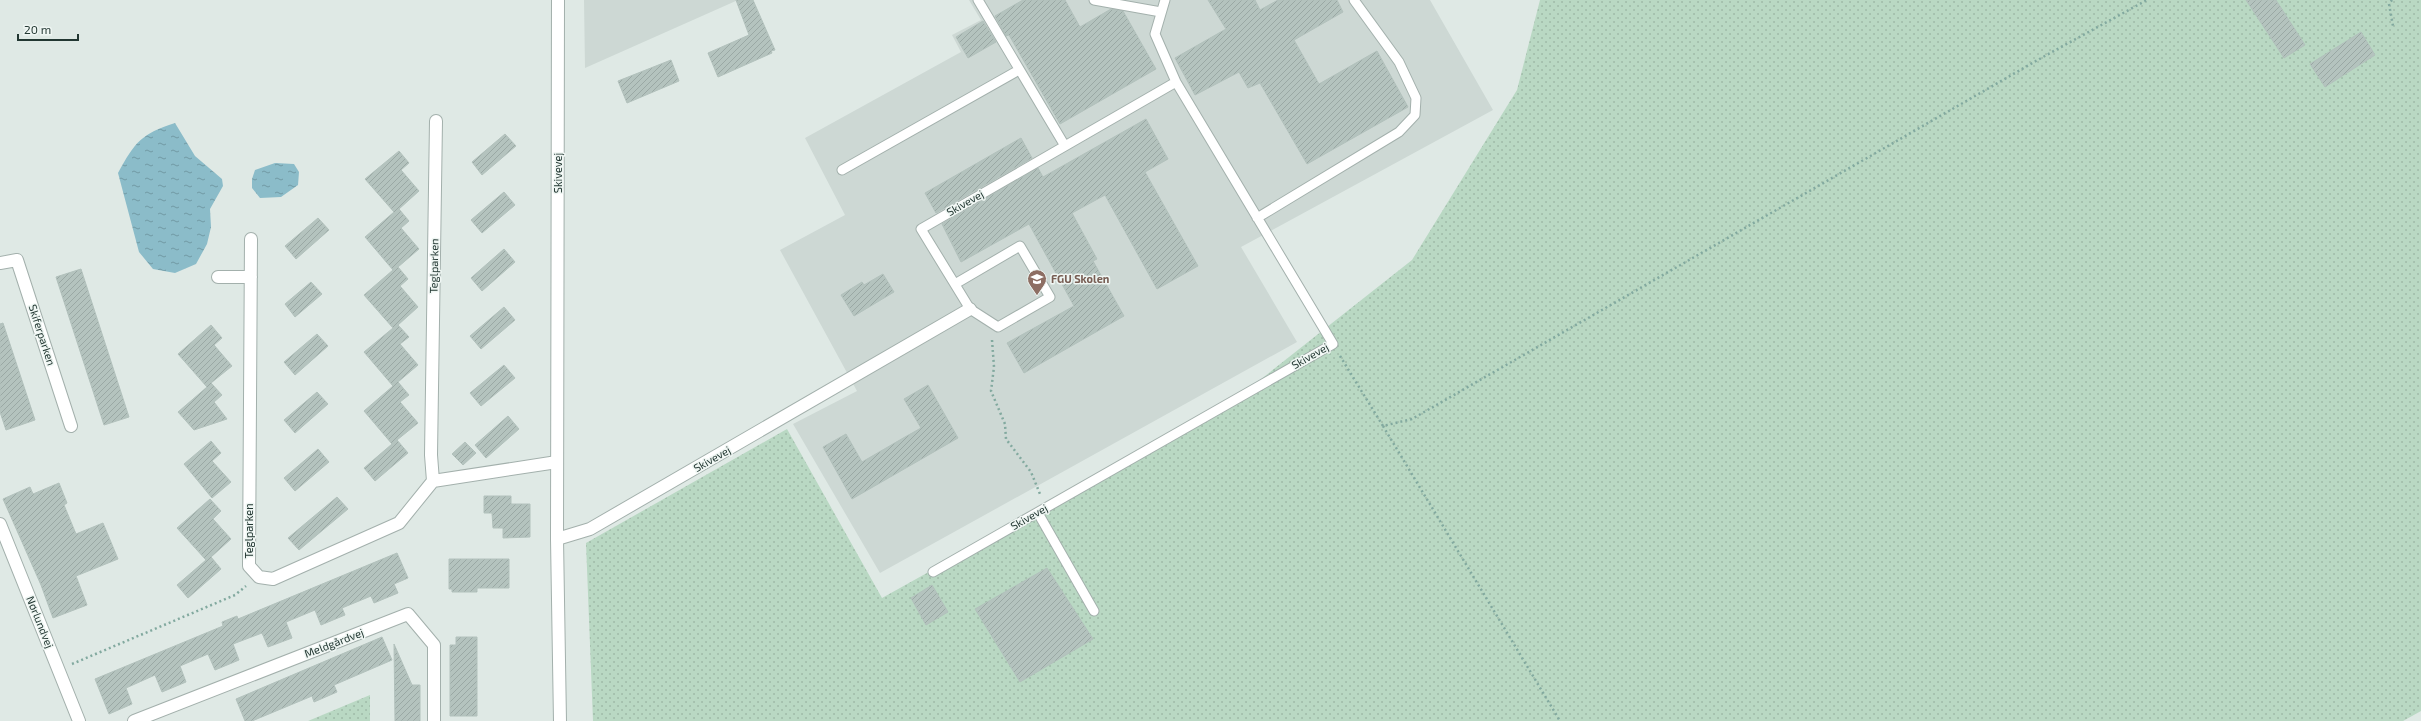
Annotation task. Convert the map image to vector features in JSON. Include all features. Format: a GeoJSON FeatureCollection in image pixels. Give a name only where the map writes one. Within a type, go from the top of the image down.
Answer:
{"type":"FeatureCollection","features":[{"type":"Feature","properties":{"kind":"street","name":"Skivevej"},"geometry":{"type":"LineString","coordinates":[[558,0],[557,462],[560,721]]}},
{"type":"Feature","properties":{"kind":"street","name":"Teglparken"},"geometry":{"type":"LineString","coordinates":[[433,482],[431,454],[436,122]]}},
{"type":"Feature","properties":{"kind":"street","name":"Teglparken"},"geometry":{"type":"LineString","coordinates":[[251,239],[249,566],[258,576]]}},
{"type":"Feature","properties":{"kind":"street","name":"Skiferparken"},"geometry":{"type":"LineString","coordinates":[[0,263],[17,260],[71,426]]}},
{"type":"Feature","properties":{"kind":"street"},"geometry":{"type":"LineString","coordinates":[[218,277],[251,277]]}},
{"type":"Feature","properties":{"kind":"street","name":"Skivevej"},"geometry":{"type":"LineString","coordinates":[[558,539],[590,529],[970,309]]}},
{"type":"Feature","properties":{"kind":"street"},"geometry":{"type":"LineString","coordinates":[[258,576],[273,578],[399,523],[433,482],[557,462]]}},
{"type":"Feature","properties":{"kind":"street","name":"Nørlundvej"},"geometry":{"type":"LineString","coordinates":[[0,524],[79,721]]}},
{"type":"Feature","properties":{"kind":"street","name":"Meldgårdvej"},"geometry":{"type":"LineString","coordinates":[[134,721],[153,717],[408,614],[434,645],[434,721]]}},
{"type":"Feature","properties":{"kind":"lane"},"geometry":{"type":"LineString","coordinates":[[978,0],[1065,146]]}},
{"type":"Feature","properties":{"kind":"lane"},"geometry":{"type":"LineString","coordinates":[[1094,0],[1161,12]]}},
{"type":"Feature","properties":{"kind":"lane"},"geometry":{"type":"LineString","coordinates":[[1165,0],[1155,34],[1176,82]]}},
{"type":"Feature","properties":{"kind":"lane"},"geometry":{"type":"LineString","coordinates":[[1257,218],[1399,132],[1415,115],[1416,98],[1399,62],[1354,0]]}},
{"type":"Feature","properties":{"kind":"lane"},"geometry":{"type":"LineString","coordinates":[[842,170],[1019,70]]}},
{"type":"Feature","properties":{"kind":"lane","name":"Skivevej"},"geometry":{"type":"LineString","coordinates":[[933,572],[1333,344],[1176,82],[921,229],[970,309]]}},
{"type":"Feature","properties":{"kind":"lane"},"geometry":{"type":"LineString","coordinates":[[954,284],[1020,246],[1050,297],[998,327],[970,309]]}},
{"type":"Feature","properties":{"kind":"lane"},"geometry":{"type":"LineString","coordinates":[[1038,512],[1094,611]]}},
{"type":"Feature","properties":{"kind":"path"},"geometry":{"type":"LineString","coordinates":[[1383,426],[1412,419],[2043,56],[2147,0]]}},
{"type":"Feature","properties":{"kind":"path"},"geometry":{"type":"LineString","coordinates":[[2392,0],[2389,4],[2394,26]]}},
{"type":"Feature","properties":{"kind":"path"},"geometry":{"type":"LineString","coordinates":[[992,324],[994,367],[991,391],[1005,424],[1006,438],[1031,472],[1046,508]]}},
{"type":"Feature","properties":{"kind":"path"},"geometry":{"type":"LineString","coordinates":[[1333,344],[1560,721]]}},
{"type":"Feature","properties":{"kind":"path"},"geometry":{"type":"LineString","coordinates":[[59,670],[235,595],[258,576]]}},
{"type":"Feature","properties":{"kind":"shaded area"},"geometry":{"type":"Polygon","coordinates":[[[584,0],[738,0],[585,68],[584,0]]]}},
{"type":"Feature","properties":{"kind":"shaded area","name":"FGU Skolen"},"geometry":{"type":"Polygon","coordinates":[[[969,0],[1430,0],[1493,110],[1241,247],[1297,342],[880,573],[793,424],[857,391],[780,250],[845,215],[805,138],[961,52],[952,35],[981,20],[969,0]]]}},
{"type":"Feature","properties":{"kind":"green space"},"geometry":{"type":"Polygon","coordinates":[[[1540,0],[2421,0],[2421,711],[2403,721],[593,721],[586,543],[787,429],[882,598],[1227,406],[1412,260],[1517,90],[1540,0]]]}},
{"type":"Feature","properties":{"kind":"green space"},"geometry":{"type":"Polygon","coordinates":[[[370,695],[370,721],[308,721],[370,695]]]}},
{"type":"Feature","properties":{"kind":"water"},"geometry":{"type":"Polygon","coordinates":[[[175,123],[195,156],[222,179],[223,186],[210,209],[211,227],[207,244],[196,264],[175,273],[153,269],[139,252],[118,173],[129,154],[140,140],[154,131],[175,123]]]}},
{"type":"Feature","properties":{"kind":"water"},"geometry":{"type":"Polygon","coordinates":[[[275,163],[294,164],[299,172],[298,185],[281,197],[260,198],[252,188],[252,179],[255,170],[275,163]]]}},
{"type":"Feature","properties":{"kind":"building"},"geometry":{"type":"Polygon","coordinates":[[[736,0],[753,0],[775,50],[771,51],[772,53],[718,77],[708,53],[749,35],[736,0]]]}},
{"type":"Feature","properties":{"kind":"building"},"geometry":{"type":"Polygon","coordinates":[[[1023,0],[1065,0],[1080,27],[1111,9],[1123,11],[1156,69],[1060,124],[1009,35],[1006,36],[995,16],[1023,0]]]}},
{"type":"Feature","properties":{"kind":"building"},"geometry":{"type":"Polygon","coordinates":[[[1208,0],[1255,0],[1260,10],[1278,0],[1337,0],[1343,12],[1294,40],[1319,84],[1377,51],[1408,107],[1307,164],[1260,83],[1248,88],[1239,72],[1195,95],[1175,58],[1226,29],[1208,0]]]}},
{"type":"Feature","properties":{"kind":"building"},"geometry":{"type":"Polygon","coordinates":[[[2246,0],[2276,0],[2305,45],[2284,58],[2246,0]]]}},
{"type":"Feature","properties":{"kind":"building"},"geometry":{"type":"Polygon","coordinates":[[[983,21],[996,42],[968,58],[956,37],[983,21]]]}},
{"type":"Feature","properties":{"kind":"building"},"geometry":{"type":"Polygon","coordinates":[[[2361,32],[2375,55],[2325,87],[2310,64],[2361,32]]]}},
{"type":"Feature","properties":{"kind":"building"},"geometry":{"type":"Polygon","coordinates":[[[671,60],[679,81],[627,103],[618,81],[671,60]]]}},
{"type":"Feature","properties":{"kind":"building"},"geometry":{"type":"Polygon","coordinates":[[[1146,119],[1168,159],[1145,172],[1198,266],[1157,289],[1105,195],[1072,213],[1097,259],[1093,261],[1124,316],[1024,373],[1007,343],[1074,306],[1029,224],[961,262],[942,224],[1038,168],[1043,177],[1146,119]]]}},
{"type":"Feature","properties":{"kind":"building"},"geometry":{"type":"Polygon","coordinates":[[[505,134],[516,146],[482,175],[472,162],[505,134]]]}},
{"type":"Feature","properties":{"kind":"building"},"geometry":{"type":"Polygon","coordinates":[[[1021,138],[1032,158],[936,213],[925,193],[1021,138]]]}},
{"type":"Feature","properties":{"kind":"building"},"geometry":{"type":"Polygon","coordinates":[[[399,151],[409,163],[401,170],[419,191],[399,209],[409,221],[401,228],[419,249],[398,267],[408,279],[400,286],[418,307],[398,325],[409,337],[400,344],[418,365],[398,382],[409,395],[400,402],[418,423],[397,440],[408,453],[375,481],[364,468],[392,444],[364,411],[393,386],[364,352],[393,328],[364,295],[393,270],[365,237],[394,212],[365,179],[399,151]]]}},
{"type":"Feature","properties":{"kind":"building"},"geometry":{"type":"Polygon","coordinates":[[[504,192],[515,205],[482,233],[471,220],[504,192]]]}},
{"type":"Feature","properties":{"kind":"building"},"geometry":{"type":"Polygon","coordinates":[[[318,218],[329,230],[296,259],[285,246],[318,218]]]}},
{"type":"Feature","properties":{"kind":"building"},"geometry":{"type":"Polygon","coordinates":[[[504,249],[515,262],[482,291],[471,278],[504,249]]]}},
{"type":"Feature","properties":{"kind":"building"},"geometry":{"type":"Polygon","coordinates":[[[81,269],[129,417],[104,425],[56,277],[81,269]]]}},
{"type":"Feature","properties":{"kind":"building"},"geometry":{"type":"Polygon","coordinates":[[[883,274],[894,292],[854,316],[841,295],[862,282],[864,285],[883,274]]]}},
{"type":"Feature","properties":{"kind":"building"},"geometry":{"type":"Polygon","coordinates":[[[311,282],[322,294],[295,317],[285,304],[311,282]]]}},
{"type":"Feature","properties":{"kind":"building"},"geometry":{"type":"Polygon","coordinates":[[[504,307],[515,320],[481,349],[470,336],[504,307]]]}},
{"type":"Feature","properties":{"kind":"building"},"geometry":{"type":"Polygon","coordinates":[[[3,323],[35,420],[6,430],[0,412],[0,324],[3,323]]]}},
{"type":"Feature","properties":{"kind":"building"},"geometry":{"type":"Polygon","coordinates":[[[211,325],[222,338],[214,345],[232,366],[211,383],[222,395],[214,402],[227,419],[194,430],[178,412],[207,387],[178,354],[211,325]]]}},
{"type":"Feature","properties":{"kind":"building"},"geometry":{"type":"Polygon","coordinates":[[[317,334],[328,346],[295,375],[284,362],[317,334]]]}},
{"type":"Feature","properties":{"kind":"building"},"geometry":{"type":"Polygon","coordinates":[[[504,365],[515,378],[481,406],[470,393],[504,365]]]}},
{"type":"Feature","properties":{"kind":"building"},"geometry":{"type":"Polygon","coordinates":[[[928,385],[958,438],[852,499],[823,447],[846,434],[862,462],[921,428],[904,399],[928,385]]]}},
{"type":"Feature","properties":{"kind":"building"},"geometry":{"type":"Polygon","coordinates":[[[317,392],[328,404],[295,433],[284,420],[317,392]]]}},
{"type":"Feature","properties":{"kind":"building"},"geometry":{"type":"Polygon","coordinates":[[[508,416],[519,429],[486,458],[475,445],[508,416]]]}},
{"type":"Feature","properties":{"kind":"building"},"geometry":{"type":"Polygon","coordinates":[[[211,441],[221,453],[212,461],[231,482],[212,498],[184,464],[211,441]]]}},
{"type":"Feature","properties":{"kind":"building"},"geometry":{"type":"Polygon","coordinates":[[[465,442],[476,453],[463,465],[452,454],[465,442]]]}},
{"type":"Feature","properties":{"kind":"building"},"geometry":{"type":"Polygon","coordinates":[[[318,449],[329,462],[295,491],[284,478],[318,449]]]}},
{"type":"Feature","properties":{"kind":"building"},"geometry":{"type":"Polygon","coordinates":[[[59,483],[67,503],[64,505],[76,534],[103,523],[118,559],[76,576],[87,605],[53,618],[41,585],[3,499],[30,487],[33,494],[59,483]]]}},
{"type":"Feature","properties":{"kind":"building"},"geometry":{"type":"Polygon","coordinates":[[[484,496],[511,496],[511,504],[530,504],[530,537],[503,538],[503,528],[493,528],[492,513],[484,513],[484,496]]]}},
{"type":"Feature","properties":{"kind":"building"},"geometry":{"type":"Polygon","coordinates":[[[337,497],[348,509],[299,550],[288,538],[337,497]]]}},
{"type":"Feature","properties":{"kind":"building"},"geometry":{"type":"Polygon","coordinates":[[[210,499],[221,511],[213,519],[231,539],[211,557],[221,569],[188,598],[177,585],[206,560],[177,528],[210,499]]]}},
{"type":"Feature","properties":{"kind":"building"},"geometry":{"type":"Polygon","coordinates":[[[397,553],[408,578],[394,584],[398,593],[374,603],[371,596],[342,608],[345,615],[321,625],[315,610],[286,622],[292,638],[268,647],[262,633],[233,644],[239,660],[215,670],[208,654],[180,666],[186,682],[162,692],[155,675],[126,688],[132,704],[109,714],[95,679],[223,626],[222,622],[237,616],[238,619],[397,553]]]}},
{"type":"Feature","properties":{"kind":"building"},"geometry":{"type":"Polygon","coordinates":[[[449,559],[509,559],[509,588],[477,588],[477,592],[452,592],[452,589],[449,589],[449,559]]]}},
{"type":"Feature","properties":{"kind":"building"},"geometry":{"type":"Polygon","coordinates":[[[1047,568],[1093,639],[1020,682],[975,609],[1047,568]]]}},
{"type":"Feature","properties":{"kind":"building"},"geometry":{"type":"Polygon","coordinates":[[[932,585],[948,612],[926,625],[911,598],[932,585]]]}},
{"type":"Feature","properties":{"kind":"building"},"geometry":{"type":"Polygon","coordinates":[[[382,637],[392,660],[334,685],[337,692],[314,702],[312,696],[252,721],[245,721],[236,699],[382,637]]]}},
{"type":"Feature","properties":{"kind":"building"},"geometry":{"type":"Polygon","coordinates":[[[456,637],[477,637],[477,716],[450,716],[450,645],[456,645],[456,637]]]}},
{"type":"Feature","properties":{"kind":"building"},"geometry":{"type":"Polygon","coordinates":[[[394,644],[412,685],[420,685],[420,721],[395,721],[394,644]]]}},
{"type":"Feature","properties":{"kind":"place","name":"FGU Skolen"},"geometry":{"type":"Point","coordinates":[1037,296]}}]}
